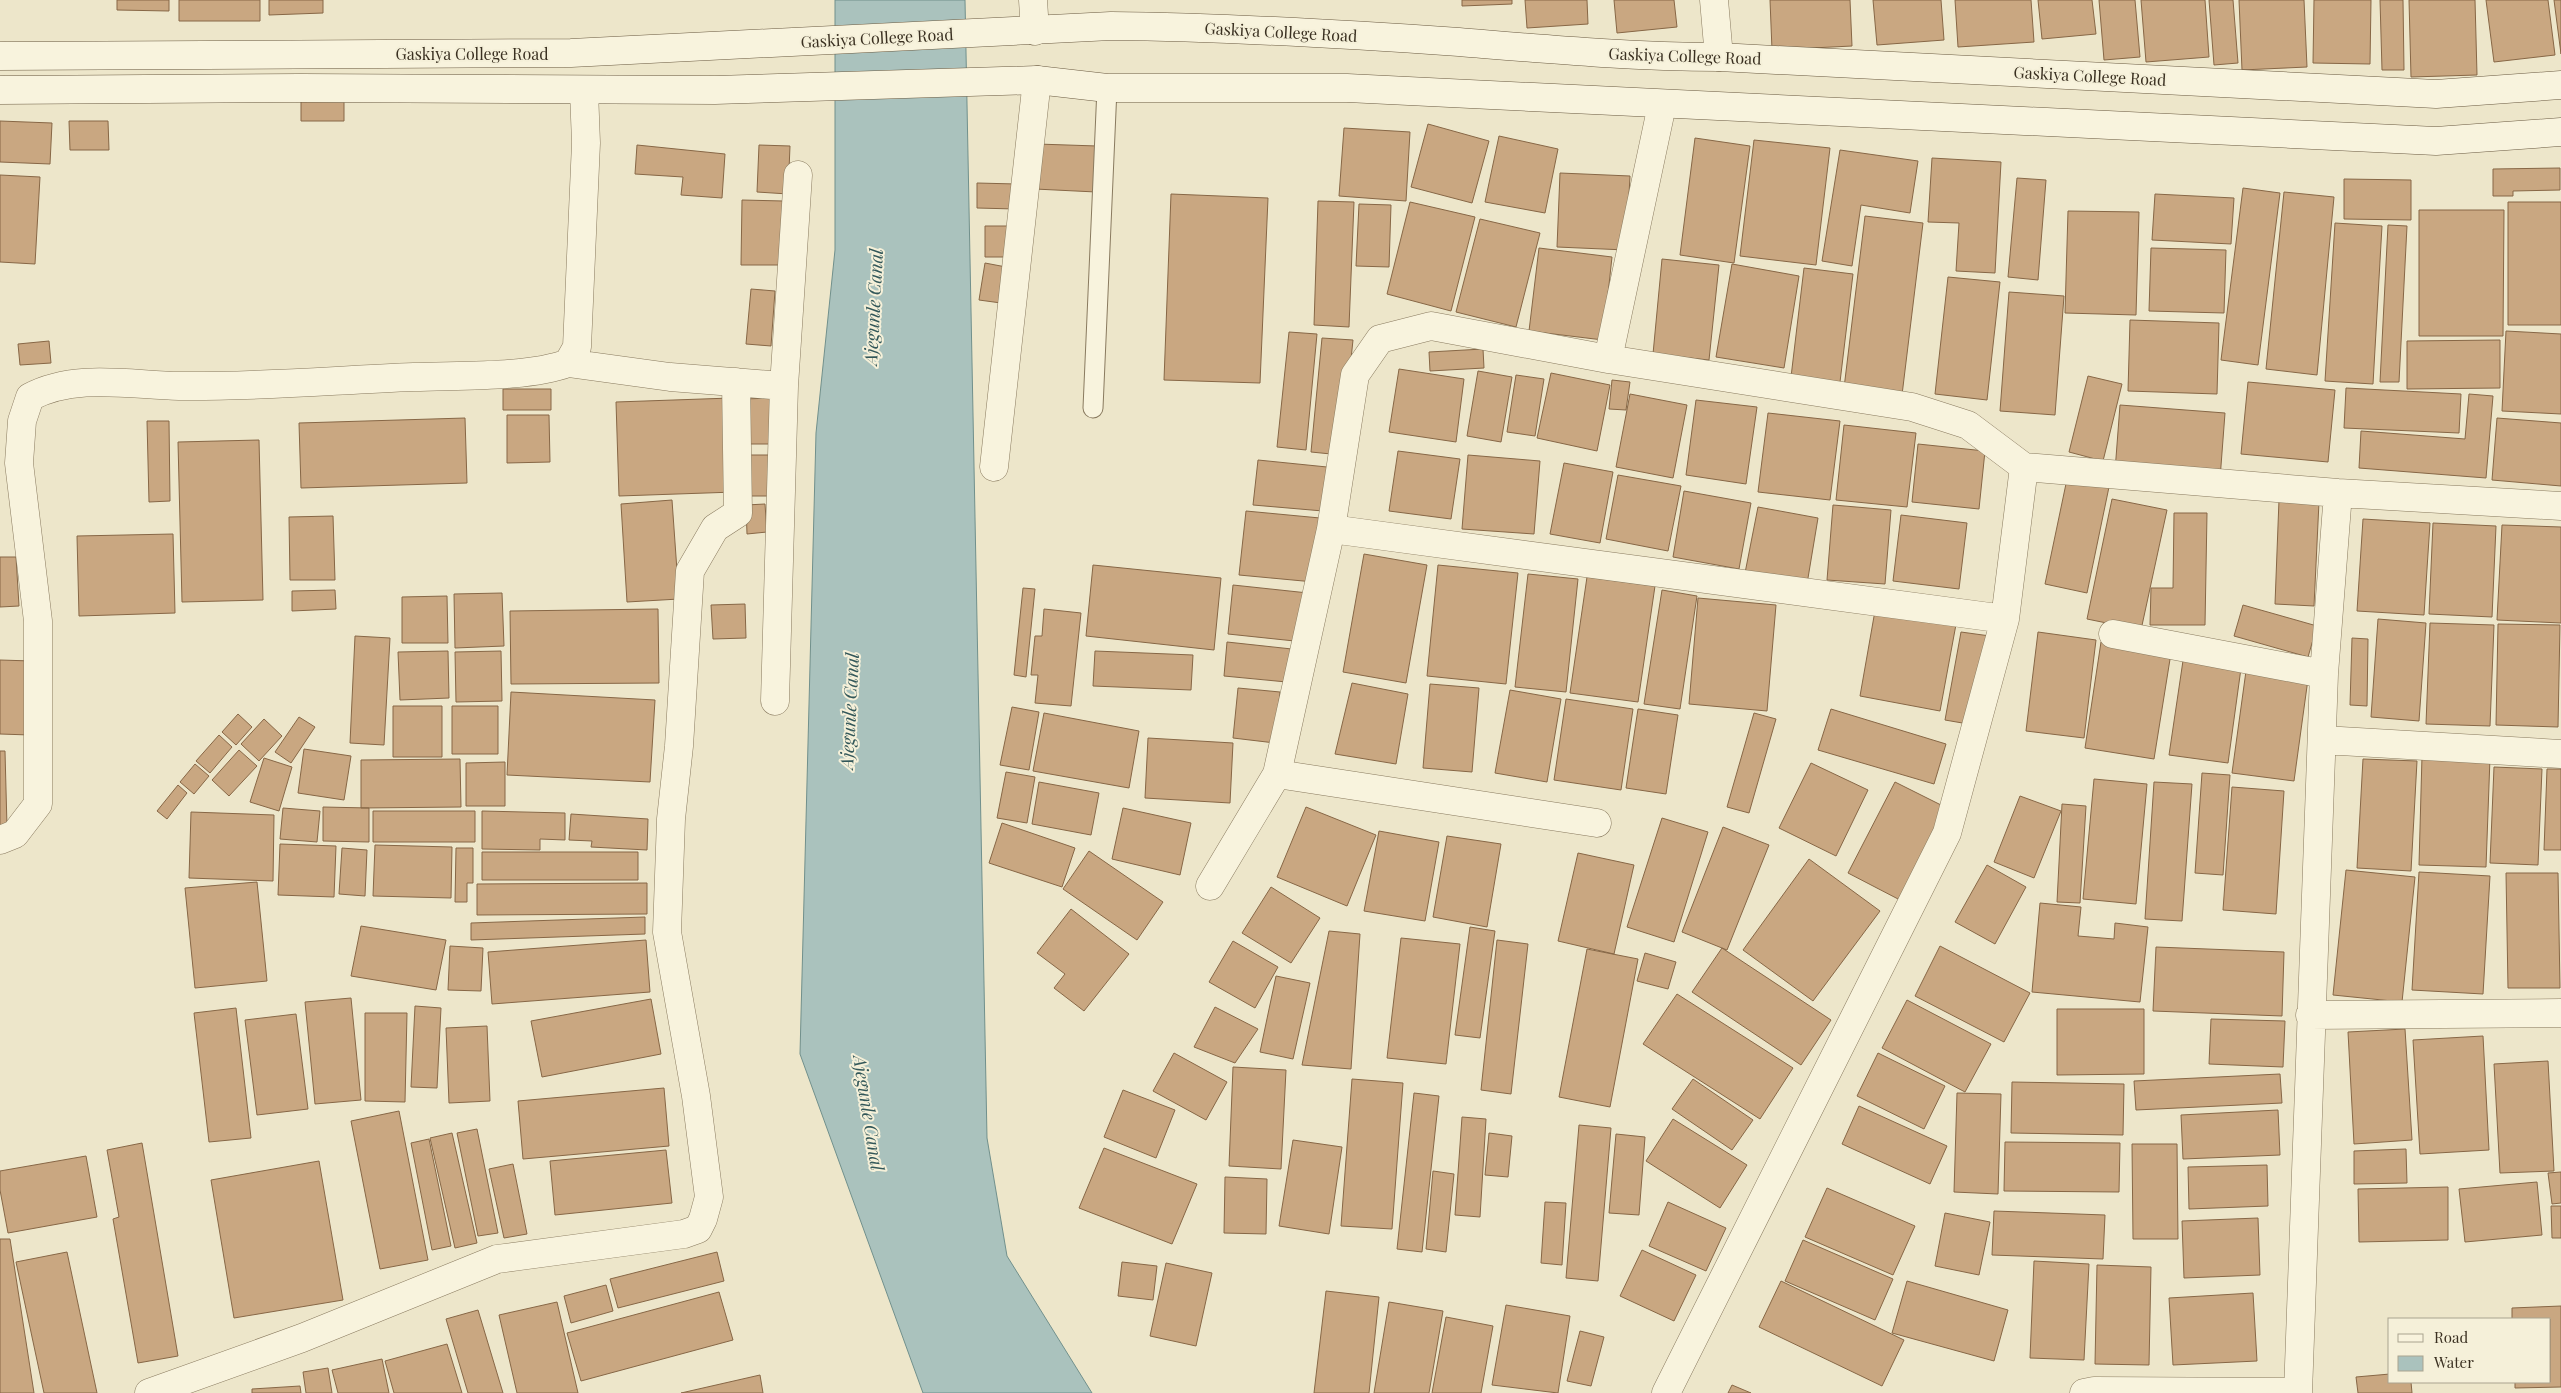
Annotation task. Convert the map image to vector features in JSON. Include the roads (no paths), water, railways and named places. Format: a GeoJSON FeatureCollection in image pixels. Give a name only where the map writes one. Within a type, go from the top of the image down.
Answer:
{"type":"FeatureCollection","features":[{"type":"Feature","properties":{"kind":"street"},"geometry":{"type":"LineString","coordinates":[[1033,0],[1035,31]]}},
{"type":"Feature","properties":{"kind":"street"},"geometry":{"type":"LineString","coordinates":[[1714,0],[1719,57]]}},
{"type":"Feature","properties":{"kind":"street","name":"Gaskiya College Road"},"geometry":{"type":"LineString","coordinates":[[0,56],[571,54],[1111,26],[1176,26],[1357,35],[1663,57],[1719,57],[2436,94],[2561,85]]}},
{"type":"Feature","properties":{"kind":"street"},"geometry":{"type":"LineString","coordinates":[[994,467],[1037,80]]}},
{"type":"Feature","properties":{"kind":"street"},"geometry":{"type":"LineString","coordinates":[[0,90],[302,88],[584,91],[715,90],[1037,80],[1107,88],[1347,88],[1662,105],[1718,104],[2436,141],[2561,132]]}},
{"type":"Feature","properties":{"kind":"street"},"geometry":{"type":"LineString","coordinates":[[568,363],[577,347],[586,143],[584,91]]}},
{"type":"Feature","properties":{"kind":"street"},"geometry":{"type":"LineString","coordinates":[[1608,359],[1662,105]]}},
{"type":"Feature","properties":{"kind":"street"},"geometry":{"type":"LineString","coordinates":[[775,701],[784,386],[798,174]]}},
{"type":"Feature","properties":{"kind":"street"},"geometry":{"type":"LineString","coordinates":[[1210,886],[1278,774],[1331,529],[1355,375],[1380,339],[1431,326],[1608,359],[1912,407],[1968,424],[2024,467],[2338,493],[2561,506]]}},
{"type":"Feature","properties":{"kind":"street"},"geometry":{"type":"LineString","coordinates":[[0,840],[15,834],[38,804],[38,621],[19,463],[22,421],[30,397],[47,388],[108,381],[178,386],[474,374],[552,369],[568,363],[670,377],[784,386]]}},
{"type":"Feature","properties":{"kind":"street"},"geometry":{"type":"LineString","coordinates":[[149,1393],[302,1338],[497,1259],[666,1234],[684,1234],[698,1229],[709,1197],[696,1096],[667,932],[671,819],[679,746],[690,571],[715,528],[738,513],[736,382]]}},
{"type":"Feature","properties":{"kind":"street"},"geometry":{"type":"LineString","coordinates":[[1666,1393],[1947,833],[2005,619],[2024,467]]}},
{"type":"Feature","properties":{"kind":"street"},"geometry":{"type":"LineString","coordinates":[[2084,1393],[2094,1391],[2298,1393],[2310,1015],[2323,740],[2324,674],[2338,493]]}},
{"type":"Feature","properties":{"kind":"street"},"geometry":{"type":"LineString","coordinates":[[1331,529],[2005,619]]}},
{"type":"Feature","properties":{"kind":"street"},"geometry":{"type":"LineString","coordinates":[[2113,634],[2324,674]]}},
{"type":"Feature","properties":{"kind":"street"},"geometry":{"type":"LineString","coordinates":[[2323,740],[2561,754]]}},
{"type":"Feature","properties":{"kind":"street"},"geometry":{"type":"LineString","coordinates":[[1278,774],[1597,823]]}},
{"type":"Feature","properties":{"kind":"street"},"geometry":{"type":"LineString","coordinates":[[2310,1015],[2561,1013]]}},
{"type":"Feature","properties":{"kind":"lane"},"geometry":{"type":"LineString","coordinates":[[1092,408],[1107,88]]}},
{"type":"Feature","properties":{"kind":"water","name":"Ajegunle Canal"},"geometry":{"type":"Polygon","coordinates":[[[835,0],[965,0],[987,1138],[1007,1256],[1092,1393],[923,1393],[800,1054],[816,433],[835,250],[835,0]]]}}]}
